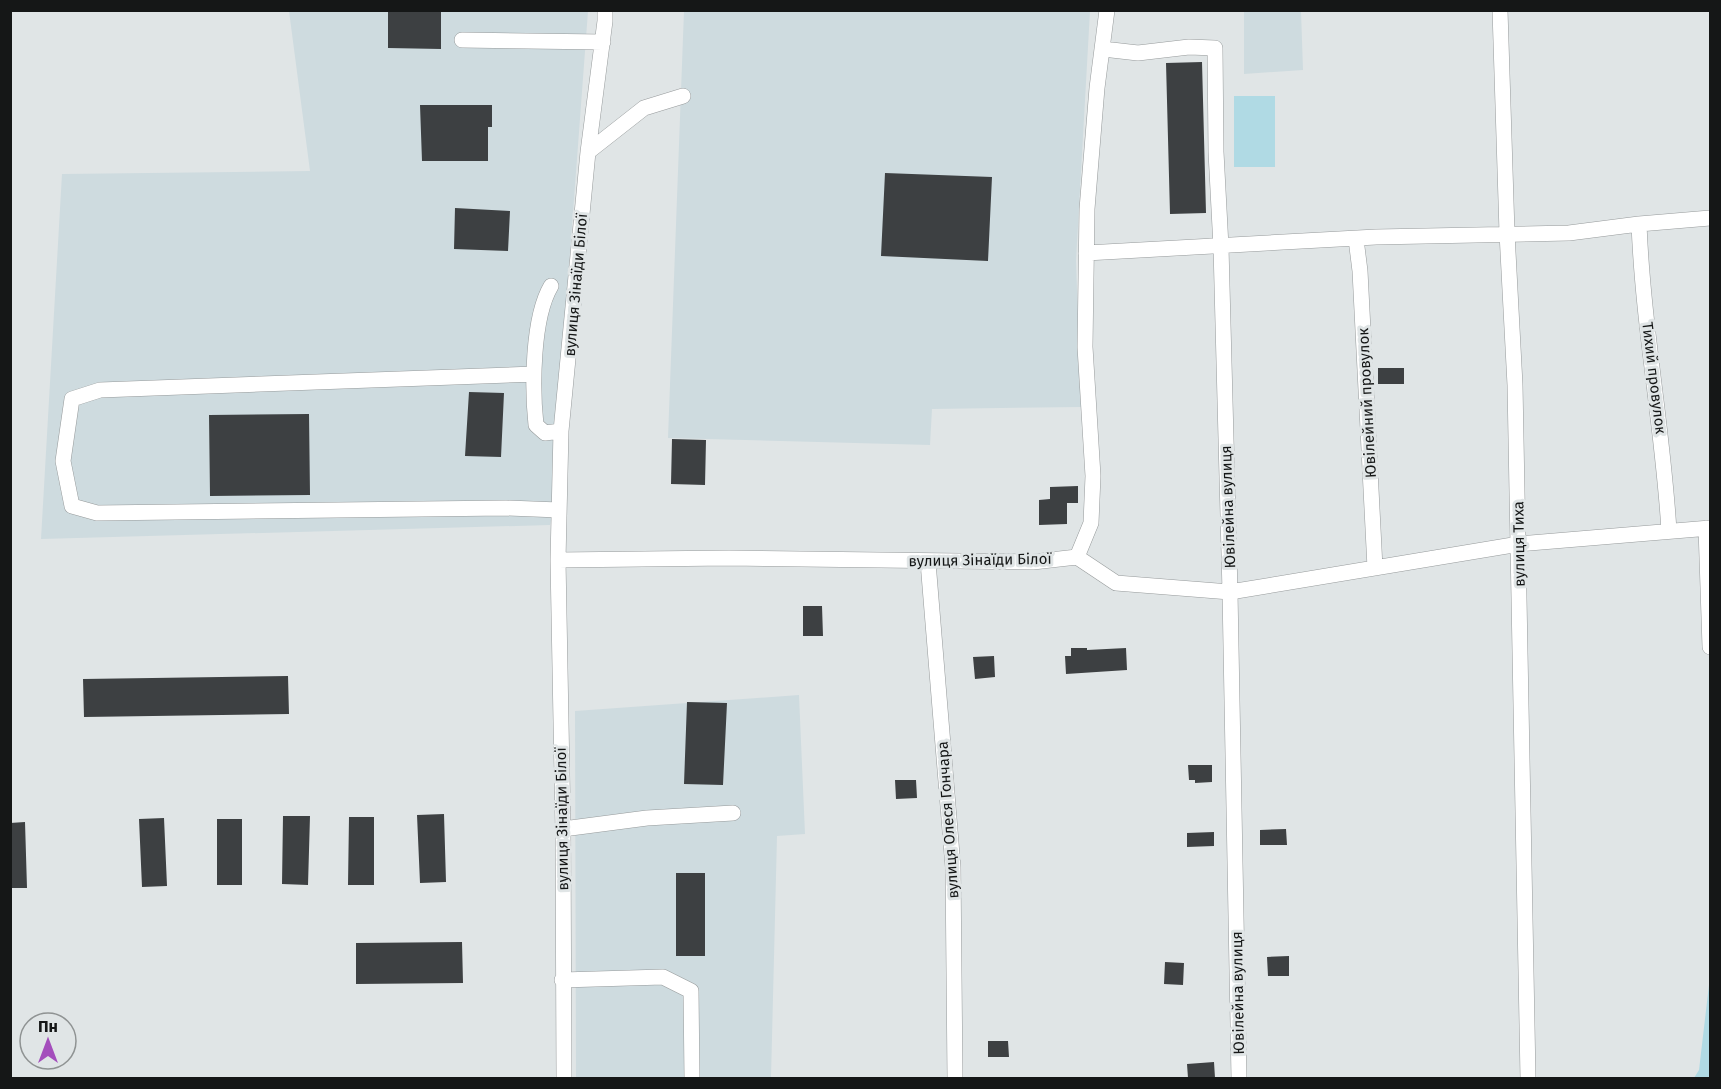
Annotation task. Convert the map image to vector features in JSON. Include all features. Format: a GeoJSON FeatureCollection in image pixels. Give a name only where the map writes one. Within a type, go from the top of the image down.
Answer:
{"type":"FeatureCollection","features":[{"type":"Feature","properties":{"kind":"street","name":"вулиця Зінаїди Білої"},"geometry":{"type":"LineString","coordinates":[[564,1078],[563,829],[558,560],[561,431],[588,152],[603,42],[605,10]]}},
{"type":"Feature","properties":{"kind":"street"},"geometry":{"type":"LineString","coordinates":[[1107,10],[1097,88],[1086,253],[1085,346],[1093,476],[1091,523],[1077,557],[1116,583],[1230,592],[1519,544],[1708,528],[1710,646]]}},
{"type":"Feature","properties":{"kind":"street","name":"вулиця Тиха"},"geometry":{"type":"LineString","coordinates":[[1500,10],[1507,233],[1515,385],[1528,1078]]}},
{"type":"Feature","properties":{"kind":"street"},"geometry":{"type":"LineString","coordinates":[[462,40],[603,42]]}},
{"type":"Feature","properties":{"kind":"street","name":"Ювілейна вулиця"},"geometry":{"type":"LineString","coordinates":[[1103,49],[1138,53],[1215,48],[1216,152],[1221,247],[1230,592],[1239,1078]]}},
{"type":"Feature","properties":{"kind":"street"},"geometry":{"type":"LineString","coordinates":[[588,152],[644,108],[682,96]]}},
{"type":"Feature","properties":{"kind":"street"},"geometry":{"type":"LineString","coordinates":[[1086,253],[1356,239],[1569,233],[1710,218]]}},
{"type":"Feature","properties":{"kind":"street","name":"Тихий провулок"},"geometry":{"type":"LineString","coordinates":[[1639,224],[1641,281],[1665,468],[1669,531]]}},
{"type":"Feature","properties":{"kind":"street","name":"Ювілейний провулок"},"geometry":{"type":"LineString","coordinates":[[1356,239],[1360,271],[1375,568]]}},
{"type":"Feature","properties":{"kind":"street"},"geometry":{"type":"LineString","coordinates":[[551,286],[546,294],[539,320],[533,399],[536,425],[544,433],[561,431]]}},
{"type":"Feature","properties":{"kind":"street"},"geometry":{"type":"LineString","coordinates":[[534,374],[100,390],[72,399],[63,461],[72,506],[97,513],[482,508],[559,510]]}},
{"type":"Feature","properties":{"kind":"street","name":"вулиця Зінаїди Білої"},"geometry":{"type":"LineString","coordinates":[[558,560],[729,558],[1033,562],[1077,557]]}},
{"type":"Feature","properties":{"kind":"street","name":"вулиця Олеся Гончара"},"geometry":{"type":"LineString","coordinates":[[928,562],[953,867],[955,1078]]}},
{"type":"Feature","properties":{"kind":"street"},"geometry":{"type":"LineString","coordinates":[[563,829],[647,818],[733,813]]}},
{"type":"Feature","properties":{"kind":"street"},"geometry":{"type":"LineString","coordinates":[[562,980],[663,977],[691,991],[692,1078]]}},
{"type":"Feature","properties":{"kind":"shaded area"},"geometry":{"type":"Polygon","coordinates":[[[289,11],[588,11],[561,374],[555,503],[550,525],[41,539],[62,174],[310,171],[289,11]]]}},
{"type":"Feature","properties":{"kind":"shaded area"},"geometry":{"type":"Polygon","coordinates":[[[684,11],[1090,11],[1076,261],[1081,407],[932,409],[930,445],[668,438],[684,11]]]}},
{"type":"Feature","properties":{"kind":"shaded area"},"geometry":{"type":"Polygon","coordinates":[[[1244,11],[1301,11],[1303,70],[1244,74],[1244,11]]]}},
{"type":"Feature","properties":{"kind":"shaded area"},"geometry":{"type":"Polygon","coordinates":[[[1234,96],[1275,96],[1275,167],[1234,167],[1234,96]]]}},
{"type":"Feature","properties":{"kind":"shaded area"},"geometry":{"type":"Polygon","coordinates":[[[799,695],[805,834],[777,836],[771,1078],[576,1078],[575,711],[799,695]]]}},
{"type":"Feature","properties":{"kind":"shaded area"},"geometry":{"type":"Polygon","coordinates":[[[1709,985],[1710,1078],[1694,1078],[1699,1070],[1709,985]]]}},
{"type":"Feature","properties":{"kind":"building"},"geometry":{"type":"Polygon","coordinates":[[[388,10],[441,11],[441,49],[388,48],[388,10]]]}},
{"type":"Feature","properties":{"kind":"building"},"geometry":{"type":"Polygon","coordinates":[[[1202,62],[1206,213],[1170,214],[1166,63],[1202,62]]]}},
{"type":"Feature","properties":{"kind":"building"},"geometry":{"type":"Polygon","coordinates":[[[420,105],[492,105],[492,127],[488,127],[488,161],[422,161],[420,105]]]}},
{"type":"Feature","properties":{"kind":"building"},"geometry":{"type":"Polygon","coordinates":[[[885,173],[992,177],[988,261],[881,256],[885,173]]]}},
{"type":"Feature","properties":{"kind":"building"},"geometry":{"type":"Polygon","coordinates":[[[455,208],[510,211],[508,251],[454,249],[455,208]]]}},
{"type":"Feature","properties":{"kind":"building"},"geometry":{"type":"Polygon","coordinates":[[[1378,368],[1404,368],[1404,384],[1378,384],[1378,368]]]}},
{"type":"Feature","properties":{"kind":"building"},"geometry":{"type":"Polygon","coordinates":[[[469,392],[504,393],[501,457],[465,456],[469,392]]]}},
{"type":"Feature","properties":{"kind":"building"},"geometry":{"type":"Polygon","coordinates":[[[309,414],[310,495],[210,496],[209,415],[309,414]]]}},
{"type":"Feature","properties":{"kind":"building"},"geometry":{"type":"Polygon","coordinates":[[[672,439],[706,440],[705,485],[671,484],[672,439]]]}},
{"type":"Feature","properties":{"kind":"building"},"geometry":{"type":"Polygon","coordinates":[[[1078,486],[1078,503],[1067,503],[1067,524],[1039,525],[1039,500],[1050,499],[1050,487],[1078,486]]]}},
{"type":"Feature","properties":{"kind":"building"},"geometry":{"type":"Polygon","coordinates":[[[803,606],[822,606],[823,636],[803,636],[803,606]]]}},
{"type":"Feature","properties":{"kind":"building"},"geometry":{"type":"Polygon","coordinates":[[[1071,648],[1087,648],[1087,650],[1126,648],[1127,670],[1066,674],[1065,656],[1071,656],[1071,648]]]}},
{"type":"Feature","properties":{"kind":"building"},"geometry":{"type":"Polygon","coordinates":[[[994,656],[995,677],[975,679],[973,657],[994,656]]]}},
{"type":"Feature","properties":{"kind":"building"},"geometry":{"type":"Polygon","coordinates":[[[288,676],[289,714],[84,717],[83,679],[288,676]]]}},
{"type":"Feature","properties":{"kind":"building"},"geometry":{"type":"Polygon","coordinates":[[[687,702],[727,703],[723,785],[684,784],[687,702]]]}},
{"type":"Feature","properties":{"kind":"building"},"geometry":{"type":"Polygon","coordinates":[[[1188,765],[1212,765],[1212,782],[1195,783],[1195,780],[1189,780],[1188,765]]]}},
{"type":"Feature","properties":{"kind":"building"},"geometry":{"type":"Polygon","coordinates":[[[895,780],[916,780],[917,798],[896,799],[895,780]]]}},
{"type":"Feature","properties":{"kind":"building"},"geometry":{"type":"Polygon","coordinates":[[[444,814],[446,882],[420,883],[417,815],[444,814]]]}},
{"type":"Feature","properties":{"kind":"building"},"geometry":{"type":"Polygon","coordinates":[[[283,816],[310,816],[308,885],[282,884],[283,816]]]}},
{"type":"Feature","properties":{"kind":"building"},"geometry":{"type":"Polygon","coordinates":[[[349,817],[374,817],[374,885],[348,885],[349,817]]]}},
{"type":"Feature","properties":{"kind":"building"},"geometry":{"type":"Polygon","coordinates":[[[164,818],[167,886],[142,887],[139,819],[164,818]]]}},
{"type":"Feature","properties":{"kind":"building"},"geometry":{"type":"Polygon","coordinates":[[[217,819],[242,819],[242,885],[217,885],[217,819]]]}},
{"type":"Feature","properties":{"kind":"building"},"geometry":{"type":"Polygon","coordinates":[[[25,822],[27,888],[10,888],[10,823],[25,822]]]}},
{"type":"Feature","properties":{"kind":"building"},"geometry":{"type":"Polygon","coordinates":[[[1286,829],[1287,845],[1260,845],[1260,830],[1286,829]]]}},
{"type":"Feature","properties":{"kind":"building"},"geometry":{"type":"Polygon","coordinates":[[[1214,832],[1214,846],[1187,847],[1187,833],[1214,832]]]}},
{"type":"Feature","properties":{"kind":"building"},"geometry":{"type":"Polygon","coordinates":[[[676,873],[705,873],[705,956],[676,956],[676,873]]]}},
{"type":"Feature","properties":{"kind":"building"},"geometry":{"type":"Polygon","coordinates":[[[462,942],[463,983],[356,984],[356,943],[462,942]]]}},
{"type":"Feature","properties":{"kind":"building"},"geometry":{"type":"Polygon","coordinates":[[[1289,956],[1289,976],[1268,976],[1267,957],[1289,956]]]}},
{"type":"Feature","properties":{"kind":"building"},"geometry":{"type":"Polygon","coordinates":[[[1165,962],[1184,963],[1183,985],[1164,984],[1165,962]]]}},
{"type":"Feature","properties":{"kind":"building"},"geometry":{"type":"Polygon","coordinates":[[[988,1041],[1008,1041],[1009,1057],[988,1057],[988,1041]]]}},
{"type":"Feature","properties":{"kind":"building"},"geometry":{"type":"Polygon","coordinates":[[[1214,1062],[1215,1078],[1188,1078],[1187,1064],[1214,1062]]]}}]}
